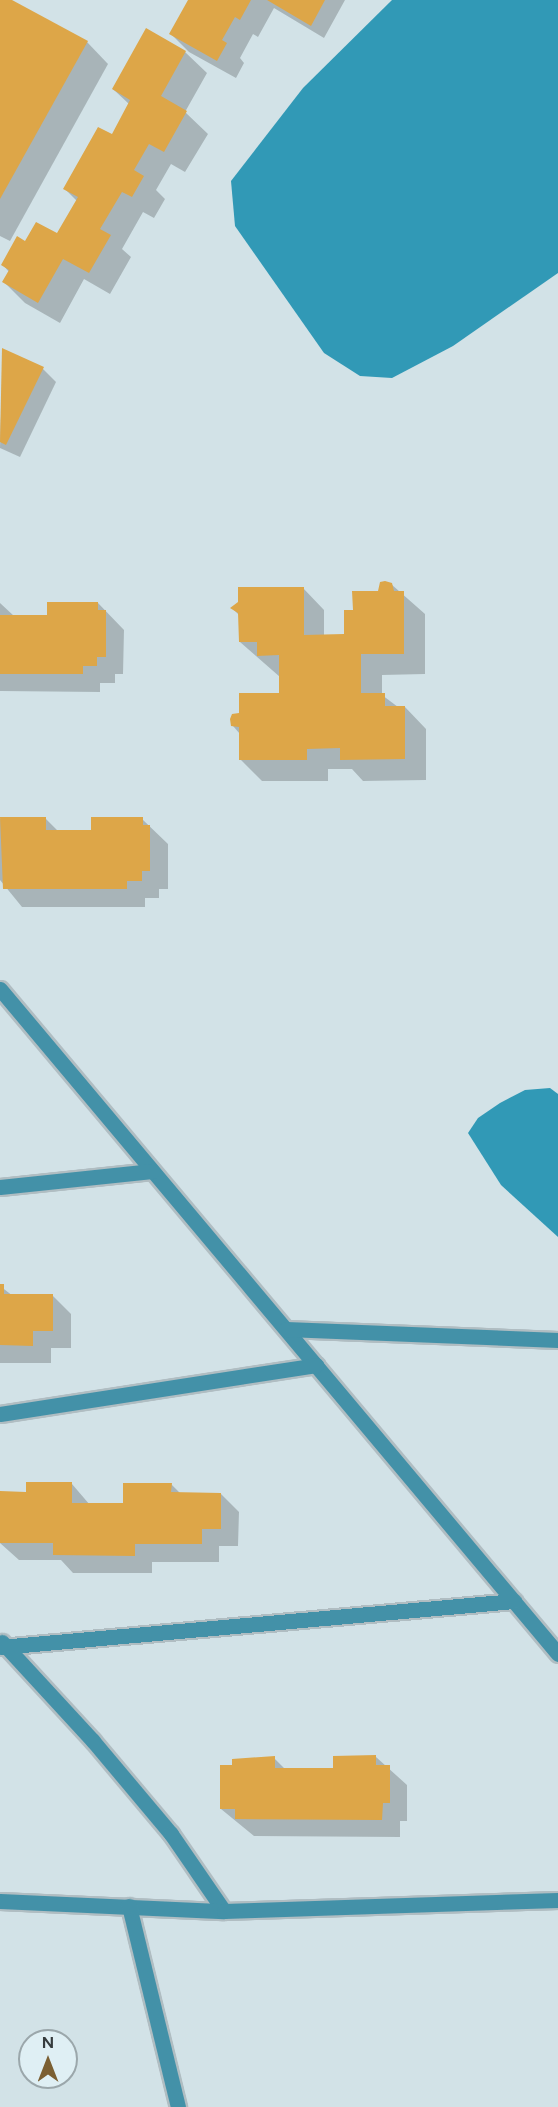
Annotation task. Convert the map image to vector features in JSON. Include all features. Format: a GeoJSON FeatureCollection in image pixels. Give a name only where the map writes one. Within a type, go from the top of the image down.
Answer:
{"type":"FeatureCollection","features":[{"type":"Feature","properties":{"kind":"street"},"geometry":{"type":"LineString","coordinates":[[0,989],[558,1654]]}},
{"type":"Feature","properties":{"kind":"street"},"geometry":{"type":"LineString","coordinates":[[0,1187],[152,1171]]}},
{"type":"Feature","properties":{"kind":"street"},"geometry":{"type":"LineString","coordinates":[[286,1329],[558,1340]]}},
{"type":"Feature","properties":{"kind":"street"},"geometry":{"type":"LineString","coordinates":[[0,1414],[316,1365]]}},
{"type":"Feature","properties":{"kind":"street"},"geometry":{"type":"LineString","coordinates":[[2,1645],[514,1601]]}},
{"type":"Feature","properties":{"kind":"street"},"geometry":{"type":"LineString","coordinates":[[2,1645],[93,1741],[171,1834],[224,1911]]}},
{"type":"Feature","properties":{"kind":"street"},"geometry":{"type":"LineString","coordinates":[[0,1901],[224,1911],[558,1900]]}},
{"type":"Feature","properties":{"kind":"street"},"geometry":{"type":"LineString","coordinates":[[129,1906],[178,2107]]}},
{"type":"Feature","properties":{"kind":"water"},"geometry":{"type":"Polygon","coordinates":[[[392,0],[558,0],[558,273],[453,346],[392,378],[360,376],[324,353],[235,226],[231,181],[303,88],[392,0]]]}},
{"type":"Feature","properties":{"kind":"water"},"geometry":{"type":"Polygon","coordinates":[[[550,1088],[558,1094],[558,1237],[501,1185],[468,1133],[478,1118],[500,1103],[525,1090],[550,1088]]]}},
{"type":"Feature","properties":{"kind":"building"},"geometry":{"type":"Polygon","coordinates":[[[0,0],[12,0],[88,41],[0,199],[0,0]]]}},
{"type":"Feature","properties":{"kind":"building"},"geometry":{"type":"Polygon","coordinates":[[[188,0],[251,0],[240,20],[235,17],[222,40],[227,43],[217,61],[169,34],[188,0]]]}},
{"type":"Feature","properties":{"kind":"building"},"geometry":{"type":"Polygon","coordinates":[[[267,0],[325,0],[311,26],[267,0]]]}},
{"type":"Feature","properties":{"kind":"building"},"geometry":{"type":"Polygon","coordinates":[[[146,28],[186,51],[161,96],[187,111],[164,152],[149,144],[134,170],[144,176],[132,197],[122,192],[100,229],[111,235],[89,273],[63,259],[38,303],[2,282],[9,270],[1,265],[17,236],[25,241],[36,222],[57,233],[78,197],[63,189],[98,127],[112,134],[130,100],[112,89],[146,28]]]}},
{"type":"Feature","properties":{"kind":"building"},"geometry":{"type":"Polygon","coordinates":[[[2,348],[44,367],[6,445],[0,442],[2,348]]]}},
{"type":"Feature","properties":{"kind":"building"},"geometry":{"type":"Polygon","coordinates":[[[380,582],[392,583],[394,591],[404,591],[404,654],[361,654],[361,693],[385,693],[385,706],[405,706],[405,759],[340,760],[340,748],[307,749],[307,760],[239,760],[239,727],[231,726],[230,719],[232,714],[239,713],[239,693],[279,693],[279,655],[257,656],[257,642],[239,642],[238,613],[230,608],[238,602],[238,587],[304,587],[304,635],[344,634],[344,610],[353,610],[352,591],[378,591],[380,582]]]}},
{"type":"Feature","properties":{"kind":"building"},"geometry":{"type":"Polygon","coordinates":[[[47,602],[98,602],[98,610],[106,610],[106,657],[97,657],[97,666],[83,666],[83,674],[0,674],[0,615],[47,615],[47,602]]]}},
{"type":"Feature","properties":{"kind":"building"},"geometry":{"type":"Polygon","coordinates":[[[0,817],[46,817],[46,830],[91,830],[91,817],[143,817],[143,825],[150,825],[150,871],[142,871],[142,881],[127,881],[127,889],[3,889],[0,817]]]}},
{"type":"Feature","properties":{"kind":"building"},"geometry":{"type":"Polygon","coordinates":[[[0,1284],[4,1284],[4,1294],[53,1294],[53,1331],[33,1331],[33,1346],[0,1345],[0,1284]]]}},
{"type":"Feature","properties":{"kind":"building"},"geometry":{"type":"Polygon","coordinates":[[[26,1482],[72,1482],[72,1503],[123,1503],[123,1483],[172,1483],[171,1492],[221,1493],[221,1529],[202,1529],[202,1544],[135,1544],[135,1556],[53,1555],[53,1543],[0,1543],[0,1491],[26,1492],[26,1482]]]}},
{"type":"Feature","properties":{"kind":"building"},"geometry":{"type":"Polygon","coordinates":[[[376,1755],[376,1765],[390,1765],[390,1803],[383,1803],[382,1820],[235,1819],[235,1809],[220,1809],[220,1765],[232,1765],[232,1759],[275,1756],[275,1768],[333,1768],[333,1756],[376,1755]]]}}]}
